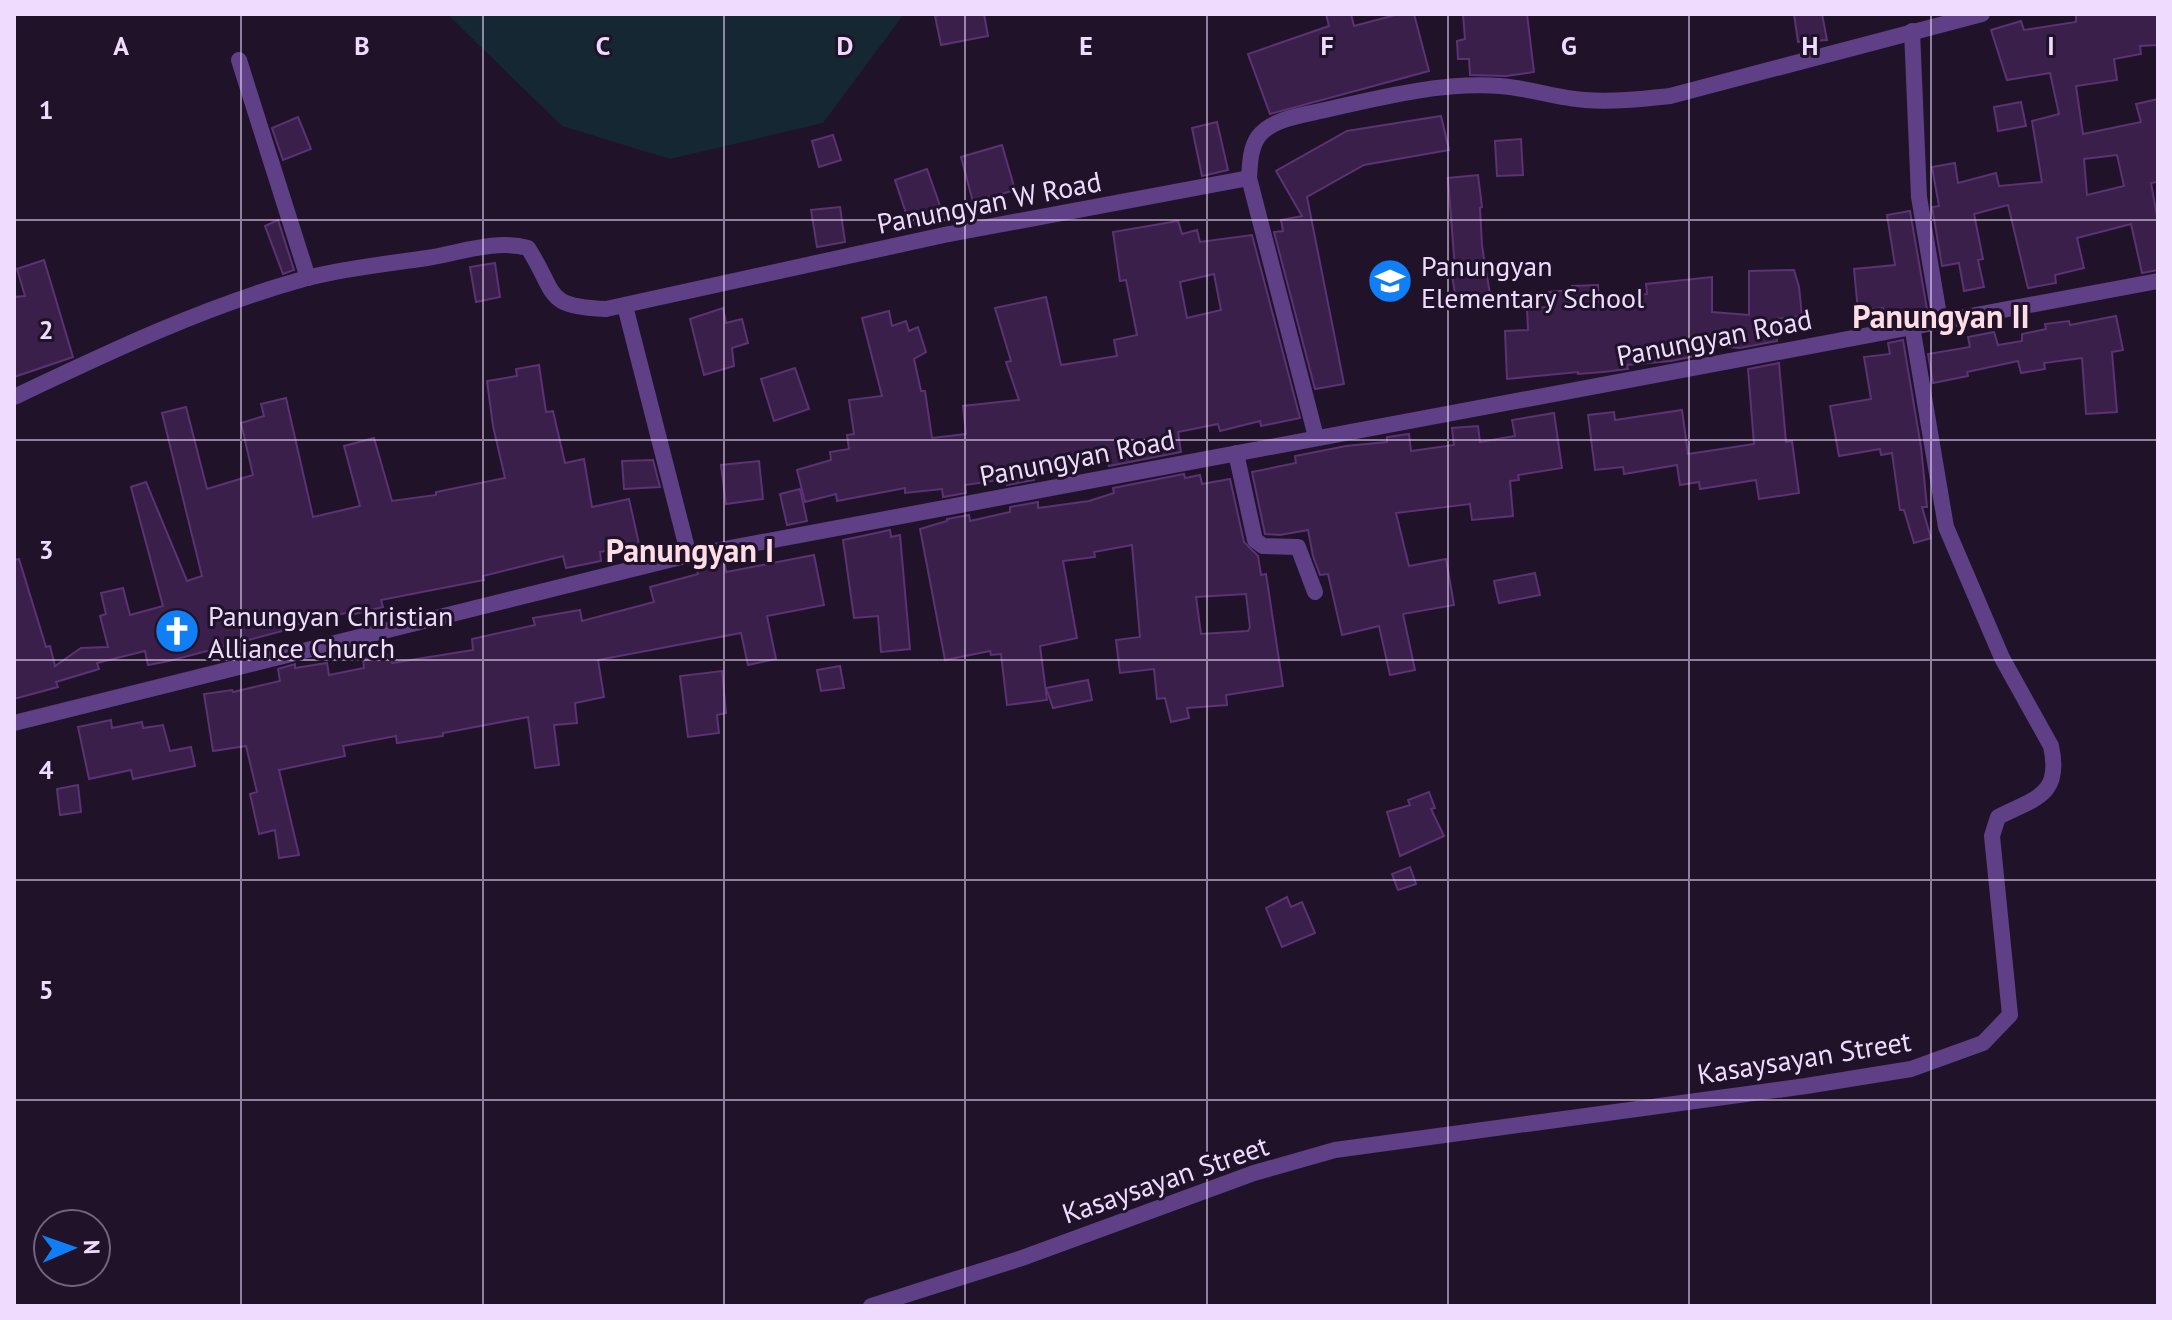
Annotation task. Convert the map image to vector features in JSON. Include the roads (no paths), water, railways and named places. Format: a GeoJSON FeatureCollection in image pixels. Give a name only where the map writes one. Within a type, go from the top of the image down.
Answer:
{"type":"FeatureCollection","features":[{"type":"Feature","properties":{"kind":"street"},"geometry":{"type":"LineString","coordinates":[[1316,437],[1249,178],[1253,146],[1260,134],[1279,122],[1305,114],[1440,88],[1497,86],[1537,90],[1581,100],[1624,101],[1670,96],[1982,14]]}},
{"type":"Feature","properties":{"kind":"street"},"geometry":{"type":"LineString","coordinates":[[1912,31],[1919,197],[1940,321]]}},
{"type":"Feature","properties":{"kind":"street"},"geometry":{"type":"LineString","coordinates":[[239,60],[308,278]]}},
{"type":"Feature","properties":{"kind":"street","name":"Panungyan W Road"},"geometry":{"type":"LineString","coordinates":[[14,397],[100,356],[232,302],[308,278],[361,266],[497,245],[515,245],[528,248],[552,293],[565,305],[606,309],[944,235],[1249,178]]}},
{"type":"Feature","properties":{"kind":"street","name":"Panungyan Road"},"geometry":{"type":"LineString","coordinates":[[14,723],[689,556],[2158,281]]}},
{"type":"Feature","properties":{"kind":"street"},"geometry":{"type":"LineString","coordinates":[[625,306],[689,556]]}},
{"type":"Feature","properties":{"kind":"street","name":"Kasaysayan Street"},"geometry":{"type":"LineString","coordinates":[[871,1306],[1022,1258],[1254,1173],[1335,1150],[1911,1069],[1983,1043],[2010,1015],[1992,836],[1998,817],[2044,793],[2054,779],[2054,761],[2051,746],[2002,658],[1946,527],[1912,326]]}},
{"type":"Feature","properties":{"kind":"street"},"geometry":{"type":"LineString","coordinates":[[1236,453],[1255,540],[1263,546],[1298,547],[1315,592]]}},
{"type":"Feature","properties":{"kind":"place","name":"Panungyan Elementary School"},"geometry":{"type":"Point","coordinates":[1390,281]}},
{"type":"Feature","properties":{"kind":"place","name":"Panungyan Christian Alliance Church"},"geometry":{"type":"Point","coordinates":[177,631]}},
{"type":"Feature","properties":{"kind":"district","name":"Panungyan II"},"geometry":{"type":"Point","coordinates":[1941,316]}},
{"type":"Feature","properties":{"kind":"district","name":"Panungyan I"},"geometry":{"type":"Point","coordinates":[690,550]}}]}
